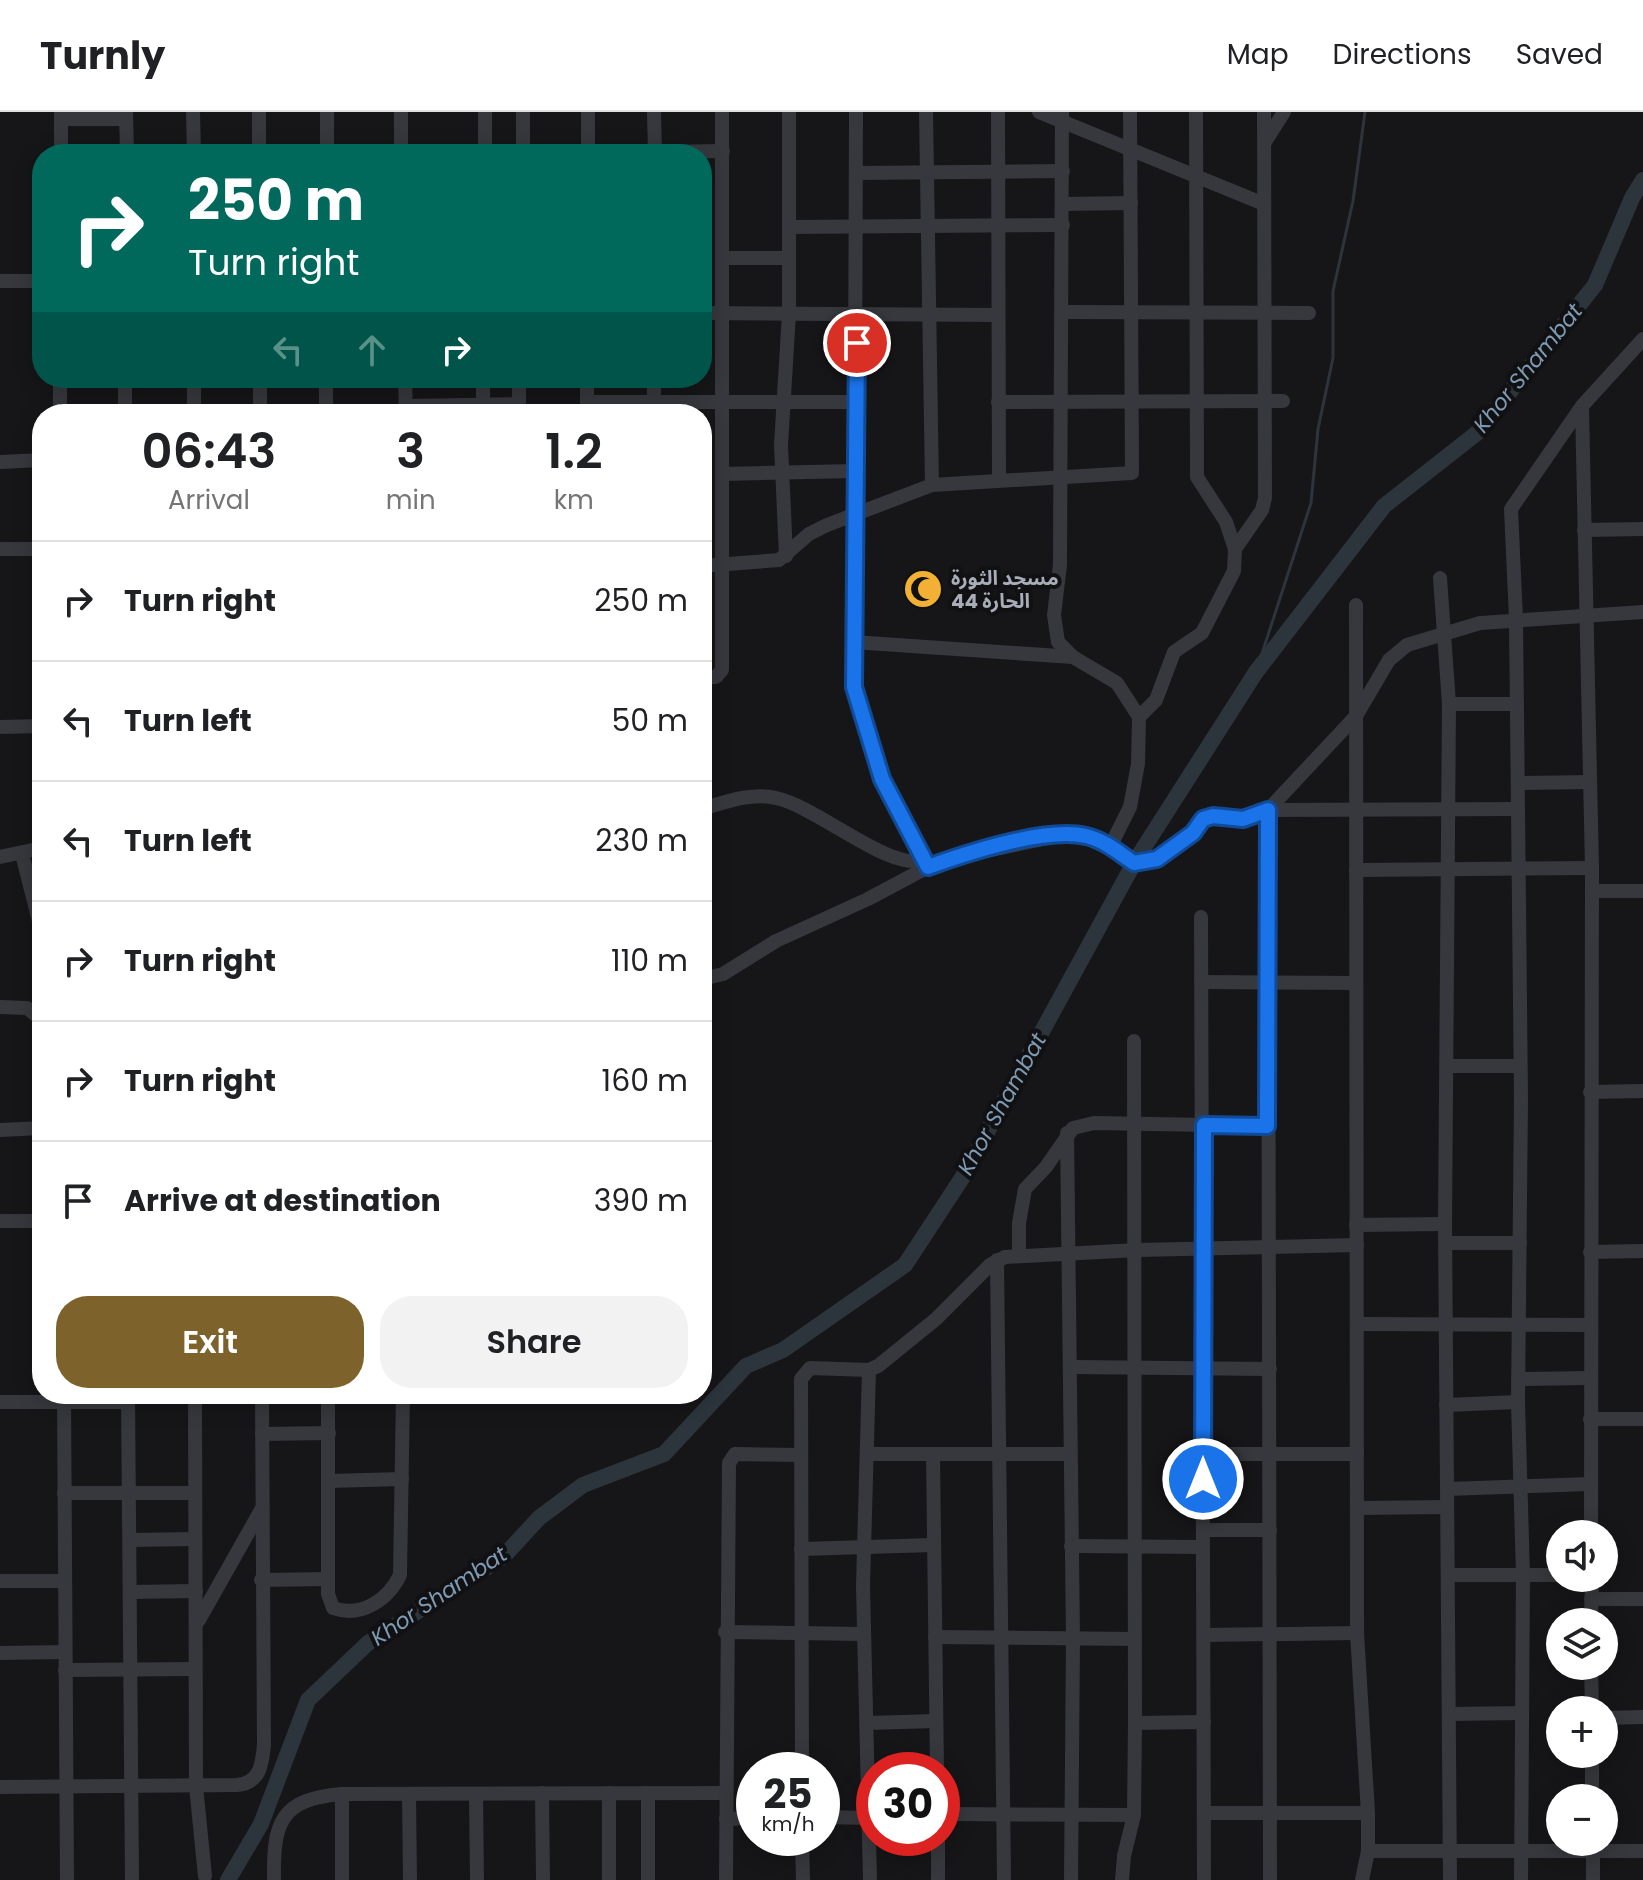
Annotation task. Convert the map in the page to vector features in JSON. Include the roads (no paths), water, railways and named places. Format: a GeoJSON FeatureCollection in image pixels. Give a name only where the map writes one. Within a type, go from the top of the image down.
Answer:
{"type":"FeatureCollection","features":[{"type":"Feature","properties":{"kind":"street"},"geometry":{"type":"LineString","coordinates":[[193,112],[194,144]]}},
{"type":"Feature","properties":{"kind":"street"},"geometry":{"type":"LineString","coordinates":[[259,112],[259,144]]}},
{"type":"Feature","properties":{"kind":"street"},"geometry":{"type":"LineString","coordinates":[[327,112],[327,144]]}},
{"type":"Feature","properties":{"kind":"street"},"geometry":{"type":"LineString","coordinates":[[401,112],[401,144]]}},
{"type":"Feature","properties":{"kind":"street"},"geometry":{"type":"LineString","coordinates":[[485,112],[485,144]]}},
{"type":"Feature","properties":{"kind":"street"},"geometry":{"type":"LineString","coordinates":[[523,112],[523,144]]}},
{"type":"Feature","properties":{"kind":"street"},"geometry":{"type":"LineString","coordinates":[[588,112],[588,144]]}},
{"type":"Feature","properties":{"kind":"street"},"geometry":{"type":"LineString","coordinates":[[654,112],[655,144]]}},
{"type":"Feature","properties":{"kind":"street"},"geometry":{"type":"LineString","coordinates":[[712,677],[722,670],[722,112]]}},
{"type":"Feature","properties":{"kind":"street"},"geometry":{"type":"LineString","coordinates":[[786,556],[781,445],[789,313],[789,112]]}},
{"type":"Feature","properties":{"kind":"street"},"geometry":{"type":"LineString","coordinates":[[856,112],[854,687],[870,747],[926,863]]}},
{"type":"Feature","properties":{"kind":"street"},"geometry":{"type":"LineString","coordinates":[[926,112],[932,485]]}},
{"type":"Feature","properties":{"kind":"street"},"geometry":{"type":"LineString","coordinates":[[998,112],[999,479]]}},
{"type":"Feature","properties":{"kind":"street"},"geometry":{"type":"LineString","coordinates":[[1039,112],[1062,118],[1131,151],[1264,204]]}},
{"type":"Feature","properties":{"kind":"street"},"geometry":{"type":"LineString","coordinates":[[712,566],[770,561],[786,556],[809,534],[855,513],[932,485],[1061,476],[1128,476],[1132,473],[1130,112]]}},
{"type":"Feature","properties":{"kind":"street"},"geometry":{"type":"LineString","coordinates":[[1139,717],[1156,700],[1174,652],[1197,639],[1209,623],[1234,571],[1235,549],[1226,522],[1197,477],[1196,112]]}},
{"type":"Feature","properties":{"kind":"street"},"geometry":{"type":"LineString","coordinates":[[1235,549],[1262,510],[1265,498],[1264,112]]}},
{"type":"Feature","properties":{"kind":"street"},"geometry":{"type":"LineString","coordinates":[[1264,143],[1284,112]]}},
{"type":"Feature","properties":{"kind":"street"},"geometry":{"type":"LineString","coordinates":[[61,144],[61,116],[126,116],[127,144]]}},
{"type":"Feature","properties":{"kind":"street"},"geometry":{"type":"LineString","coordinates":[[1062,118],[1060,565],[1054,629],[1058,642],[1073,657],[1117,683],[1139,717],[1138,764],[1130,807],[1110,847]]}},
{"type":"Feature","properties":{"kind":"street"},"geometry":{"type":"LineString","coordinates":[[712,151],[723,151]]}},
{"type":"Feature","properties":{"kind":"street"},"geometry":{"type":"LineString","coordinates":[[857,173],[1063,171]]}},
{"type":"Feature","properties":{"kind":"street"},"geometry":{"type":"LineString","coordinates":[[1063,204],[1131,203]]}},
{"type":"Feature","properties":{"kind":"street"},"geometry":{"type":"LineString","coordinates":[[790,227],[1063,225]]}},
{"type":"Feature","properties":{"kind":"street"},"geometry":{"type":"LineString","coordinates":[[722,258],[788,258]]}},
{"type":"Feature","properties":{"kind":"street"},"geometry":{"type":"LineString","coordinates":[[0,281],[32,281]]}},
{"type":"Feature","properties":{"kind":"street"},"geometry":{"type":"LineString","coordinates":[[1063,312],[1309,313]]}},
{"type":"Feature","properties":{"kind":"street"},"geometry":{"type":"LineString","coordinates":[[712,313],[997,315]]}},
{"type":"Feature","properties":{"kind":"street"},"geometry":{"type":"LineString","coordinates":[[1521,1880],[1523,1575],[1518,1402],[1520,1066],[1513,503],[1582,406],[1643,339]]}},
{"type":"Feature","properties":{"kind":"street"},"geometry":{"type":"LineString","coordinates":[[693,404],[722,401],[856,402]]}},
{"type":"Feature","properties":{"kind":"street"},"geometry":{"type":"LineString","coordinates":[[998,402],[1283,401]]}},
{"type":"Feature","properties":{"kind":"street"},"geometry":{"type":"LineString","coordinates":[[1582,406],[1592,868],[1591,1520]]}},
{"type":"Feature","properties":{"kind":"street"},"geometry":{"type":"LineString","coordinates":[[0,462],[32,460]]}},
{"type":"Feature","properties":{"kind":"street"},"geometry":{"type":"LineString","coordinates":[[722,474],[854,471]]}},
{"type":"Feature","properties":{"kind":"street"},"geometry":{"type":"LineString","coordinates":[[1584,530],[1643,529]]}},
{"type":"Feature","properties":{"kind":"street"},"geometry":{"type":"LineString","coordinates":[[0,549],[32,549]]}},
{"type":"Feature","properties":{"kind":"street"},"geometry":{"type":"LineString","coordinates":[[1440,578],[1449,704],[1445,807],[1448,1066],[1445,1224],[1450,1880]]}},
{"type":"Feature","properties":{"kind":"street"},"geometry":{"type":"LineString","coordinates":[[1356,605],[1357,1633],[1368,1813],[1368,1851],[1362,1880]]}},
{"type":"Feature","properties":{"kind":"street"},"geometry":{"type":"LineString","coordinates":[[1270,1880],[1272,1634],[1267,1126],[1268,810],[1356,716],[1389,660],[1407,645],[1445,631],[1516,619],[1643,612]]}},
{"type":"Feature","properties":{"kind":"street"},"geometry":{"type":"LineString","coordinates":[[853,642],[1073,657]]}},
{"type":"Feature","properties":{"kind":"street"},"geometry":{"type":"LineString","coordinates":[[1449,704],[1517,704]]}},
{"type":"Feature","properties":{"kind":"street"},"geometry":{"type":"LineString","coordinates":[[0,727],[32,726]]}},
{"type":"Feature","properties":{"kind":"street"},"geometry":{"type":"LineString","coordinates":[[1518,783],[1590,782]]}},
{"type":"Feature","properties":{"kind":"street"},"geometry":{"type":"LineString","coordinates":[[712,806],[750,797],[774,797],[818,815],[902,862],[926,863],[1067,834],[1082,835],[1110,847],[1134,863],[1157,859],[1193,833],[1203,819],[1213,816],[1243,819],[1268,810],[1517,809]]}},
{"type":"Feature","properties":{"kind":"street"},"geometry":{"type":"LineString","coordinates":[[0,857],[32,851]]}},
{"type":"Feature","properties":{"kind":"street"},"geometry":{"type":"LineString","coordinates":[[22,854],[32,894]]}},
{"type":"Feature","properties":{"kind":"street"},"geometry":{"type":"LineString","coordinates":[[712,977],[723,974],[776,941],[868,899],[926,863]]}},
{"type":"Feature","properties":{"kind":"street"},"geometry":{"type":"LineString","coordinates":[[1356,870],[1592,868]]}},
{"type":"Feature","properties":{"kind":"street"},"geometry":{"type":"LineString","coordinates":[[1592,891],[1643,891]]}},
{"type":"Feature","properties":{"kind":"street"},"geometry":{"type":"LineString","coordinates":[[1201,917],[1204,1880]]}},
{"type":"Feature","properties":{"kind":"street"},"geometry":{"type":"LineString","coordinates":[[1201,982],[1356,983]]}},
{"type":"Feature","properties":{"kind":"street"},"geometry":{"type":"LineString","coordinates":[[0,1007],[27,1008],[32,1012]]}},
{"type":"Feature","properties":{"kind":"street"},"geometry":{"type":"LineString","coordinates":[[1122,1880],[1134,1815],[1137,1250],[1134,1041]]}},
{"type":"Feature","properties":{"kind":"street"},"geometry":{"type":"LineString","coordinates":[[1448,1066],[1520,1066]]}},
{"type":"Feature","properties":{"kind":"street"},"geometry":{"type":"LineString","coordinates":[[1590,1092],[1643,1091]]}},
{"type":"Feature","properties":{"kind":"street"},"geometry":{"type":"LineString","coordinates":[[1019,1256],[1021,1203],[1025,1189],[1046,1167],[1067,1133],[1079,1125],[1267,1126]]}},
{"type":"Feature","properties":{"kind":"street"},"geometry":{"type":"LineString","coordinates":[[0,1130],[32,1128]]}},
{"type":"Feature","properties":{"kind":"street"},"geometry":{"type":"LineString","coordinates":[[1067,1133],[1073,1639],[1071,1880]]}},
{"type":"Feature","properties":{"kind":"street"},"geometry":{"type":"LineString","coordinates":[[0,1221],[32,1221]]}},
{"type":"Feature","properties":{"kind":"street"},"geometry":{"type":"LineString","coordinates":[[1356,1225],[1445,1224]]}},
{"type":"Feature","properties":{"kind":"street"},"geometry":{"type":"LineString","coordinates":[[1446,1243],[1520,1243]]}},
{"type":"Feature","properties":{"kind":"street"},"geometry":{"type":"LineString","coordinates":[[802,1752],[801,1455],[804,1372],[818,1368],[869,1370],[886,1362],[997,1260],[1070,1252],[1357,1245]]}},
{"type":"Feature","properties":{"kind":"street"},"geometry":{"type":"LineString","coordinates":[[1590,1252],[1643,1251]]}},
{"type":"Feature","properties":{"kind":"street"},"geometry":{"type":"LineString","coordinates":[[997,1260],[1004,1880]]}},
{"type":"Feature","properties":{"kind":"street"},"geometry":{"type":"LineString","coordinates":[[1357,1324],[1590,1325]]}},
{"type":"Feature","properties":{"kind":"street"},"geometry":{"type":"LineString","coordinates":[[1071,1367],[1270,1369]]}},
{"type":"Feature","properties":{"kind":"street"},"geometry":{"type":"LineString","coordinates":[[868,1752],[864,1548],[869,1370]]}},
{"type":"Feature","properties":{"kind":"street"},"geometry":{"type":"LineString","coordinates":[[1518,1379],[1589,1378]]}},
{"type":"Feature","properties":{"kind":"street"},"geometry":{"type":"LineString","coordinates":[[0,1402],[32,1400]]}},
{"type":"Feature","properties":{"kind":"street"},"geometry":{"type":"LineString","coordinates":[[1446,1405],[1518,1402]]}},
{"type":"Feature","properties":{"kind":"street"},"geometry":{"type":"LineString","coordinates":[[64,1404],[67,1880]]}},
{"type":"Feature","properties":{"kind":"street"},"geometry":{"type":"LineString","coordinates":[[128,1404],[132,1880]]}},
{"type":"Feature","properties":{"kind":"street"},"geometry":{"type":"LineString","coordinates":[[195,1404],[196,1786],[205,1876]]}},
{"type":"Feature","properties":{"kind":"street"},"geometry":{"type":"LineString","coordinates":[[0,1787],[248,1784],[258,1776],[263,1763],[260,1404]]}},
{"type":"Feature","properties":{"kind":"street"},"geometry":{"type":"LineString","coordinates":[[328,1404],[328,1579],[330,1603],[336,1610],[369,1607],[394,1588],[402,1559],[403,1404]]}},
{"type":"Feature","properties":{"kind":"street"},"geometry":{"type":"LineString","coordinates":[[1590,1419],[1643,1419]]}},
{"type":"Feature","properties":{"kind":"street"},"geometry":{"type":"LineString","coordinates":[[262,1434],[329,1433]]}},
{"type":"Feature","properties":{"kind":"street"},"geometry":{"type":"LineString","coordinates":[[868,1454],[1070,1454]]}},
{"type":"Feature","properties":{"kind":"street"},"geometry":{"type":"LineString","coordinates":[[933,1454],[937,1752]]}},
{"type":"Feature","properties":{"kind":"street"},"geometry":{"type":"LineString","coordinates":[[1203,1454],[1357,1454]]}},
{"type":"Feature","properties":{"kind":"street"},"geometry":{"type":"LineString","coordinates":[[726,1880],[725,1632],[730,1457],[801,1455]]}},
{"type":"Feature","properties":{"kind":"street"},"geometry":{"type":"LineString","coordinates":[[329,1481],[402,1479]]}},
{"type":"Feature","properties":{"kind":"street"},"geometry":{"type":"LineString","coordinates":[[1447,1489],[1590,1484]]}},
{"type":"Feature","properties":{"kind":"street"},"geometry":{"type":"LineString","coordinates":[[64,1493],[195,1493]]}},
{"type":"Feature","properties":{"kind":"street"},"geometry":{"type":"LineString","coordinates":[[1357,1508],[1447,1507]]}},
{"type":"Feature","properties":{"kind":"street"},"geometry":{"type":"LineString","coordinates":[[196,1627],[219,1579],[261,1509]]}},
{"type":"Feature","properties":{"kind":"street"},"geometry":{"type":"LineString","coordinates":[[1203,1530],[1270,1530]]}},
{"type":"Feature","properties":{"kind":"street"},"geometry":{"type":"LineString","coordinates":[[130,1540],[195,1539]]}},
{"type":"Feature","properties":{"kind":"street"},"geometry":{"type":"LineString","coordinates":[[801,1549],[934,1545]]}},
{"type":"Feature","properties":{"kind":"street"},"geometry":{"type":"LineString","coordinates":[[1071,1546],[1203,1547]]}},
{"type":"Feature","properties":{"kind":"street"},"geometry":{"type":"LineString","coordinates":[[1449,1575],[1546,1575]]}},
{"type":"Feature","properties":{"kind":"street"},"geometry":{"type":"LineString","coordinates":[[261,1580],[328,1579]]}},
{"type":"Feature","properties":{"kind":"street"},"geometry":{"type":"LineString","coordinates":[[0,1581],[65,1581]]}},
{"type":"Feature","properties":{"kind":"street"},"geometry":{"type":"LineString","coordinates":[[130,1592],[196,1591]]}},
{"type":"Feature","properties":{"kind":"street"},"geometry":{"type":"LineString","coordinates":[[1591,1592],[1591,1608]]}},
{"type":"Feature","properties":{"kind":"street"},"geometry":{"type":"LineString","coordinates":[[1591,1599],[1643,1599]]}},
{"type":"Feature","properties":{"kind":"street"},"geometry":{"type":"LineString","coordinates":[[725,1632],[864,1634]]}},
{"type":"Feature","properties":{"kind":"street"},"geometry":{"type":"LineString","coordinates":[[1204,1635],[1357,1633]]}},
{"type":"Feature","properties":{"kind":"street"},"geometry":{"type":"LineString","coordinates":[[935,1637],[1135,1639]]}},
{"type":"Feature","properties":{"kind":"street"},"geometry":{"type":"LineString","coordinates":[[0,1653],[65,1652]]}},
{"type":"Feature","properties":{"kind":"street"},"geometry":{"type":"LineString","coordinates":[[65,1670],[195,1669]]}},
{"type":"Feature","properties":{"kind":"street"},"geometry":{"type":"LineString","coordinates":[[1449,1714],[1522,1713]]}},
{"type":"Feature","properties":{"kind":"street"},"geometry":{"type":"LineString","coordinates":[[1618,1718],[1643,1717]]}},
{"type":"Feature","properties":{"kind":"street"},"geometry":{"type":"LineString","coordinates":[[867,1723],[936,1721]]}},
{"type":"Feature","properties":{"kind":"street"},"geometry":{"type":"LineString","coordinates":[[1135,1723],[1204,1722]]}},
{"type":"Feature","properties":{"kind":"street"},"geometry":{"type":"LineString","coordinates":[[542,1793],[543,1880]]}},
{"type":"Feature","properties":{"kind":"street"},"geometry":{"type":"LineString","coordinates":[[609,1793],[609,1880]]}},
{"type":"Feature","properties":{"kind":"street"},"geometry":{"type":"LineString","coordinates":[[648,1793],[648,1880]]}},
{"type":"Feature","properties":{"kind":"street"},"geometry":{"type":"LineString","coordinates":[[274,1880],[274,1841],[281,1821],[304,1800],[342,1794],[726,1793]]}},
{"type":"Feature","properties":{"kind":"street"},"geometry":{"type":"LineString","coordinates":[[342,1794],[342,1880]]}},
{"type":"Feature","properties":{"kind":"street"},"geometry":{"type":"LineString","coordinates":[[409,1794],[410,1880]]}},
{"type":"Feature","properties":{"kind":"street"},"geometry":{"type":"LineString","coordinates":[[476,1794],[477,1880]]}},
{"type":"Feature","properties":{"kind":"street"},"geometry":{"type":"LineString","coordinates":[[1204,1813],[1368,1813]]}},
{"type":"Feature","properties":{"kind":"street"},"geometry":{"type":"LineString","coordinates":[[960,1814],[1134,1815]]}},
{"type":"Feature","properties":{"kind":"street"},"geometry":{"type":"LineString","coordinates":[[726,1819],[736,1819]]}},
{"type":"Feature","properties":{"kind":"street"},"geometry":{"type":"LineString","coordinates":[[1618,1848],[1643,1851]]}},
{"type":"Feature","properties":{"kind":"street"},"geometry":{"type":"LineString","coordinates":[[1368,1851],[1546,1851]]}},
{"type":"Feature","properties":{"kind":"street"},"geometry":{"type":"LineString","coordinates":[[802,1856],[803,1880]]}},
{"type":"Feature","properties":{"kind":"street"},"geometry":{"type":"LineString","coordinates":[[870,1856],[870,1880]]}},
{"type":"Feature","properties":{"kind":"street"},"geometry":{"type":"LineString","coordinates":[[938,1856],[938,1880]]}},
{"type":"Feature","properties":{"kind":"street"},"geometry":{"type":"LineString","coordinates":[[1593,1856],[1593,1880]]}},
{"type":"Feature","properties":{"kind":"waterway"},"geometry":{"type":"LineString","coordinates":[[1256,672],[1311,503],[1318,429],[1333,358],[1333,291],[1353,201],[1365,112]]}},
{"type":"Feature","properties":{"kind":"waterway","name":"Khor Shambat"},"geometry":{"type":"LineString","coordinates":[[712,1402],[746,1366],[783,1350],[905,1265],[962,1178],[1134,863],[1256,672],[1384,506],[1477,433],[1595,285],[1632,198],[1643,180]]}},
{"type":"Feature","properties":{"kind":"waterway","name":"Khor Shambat"},"geometry":{"type":"LineString","coordinates":[[228,1880],[261,1824],[308,1700],[368,1643],[503,1557],[539,1518],[583,1485],[664,1454],[711,1404]]}},
{"type":"Feature","properties":{"kind":"place","name":"مسجد الثورة الحارة 44"},"geometry":{"type":"Point","coordinates":[923,589]}}]}
